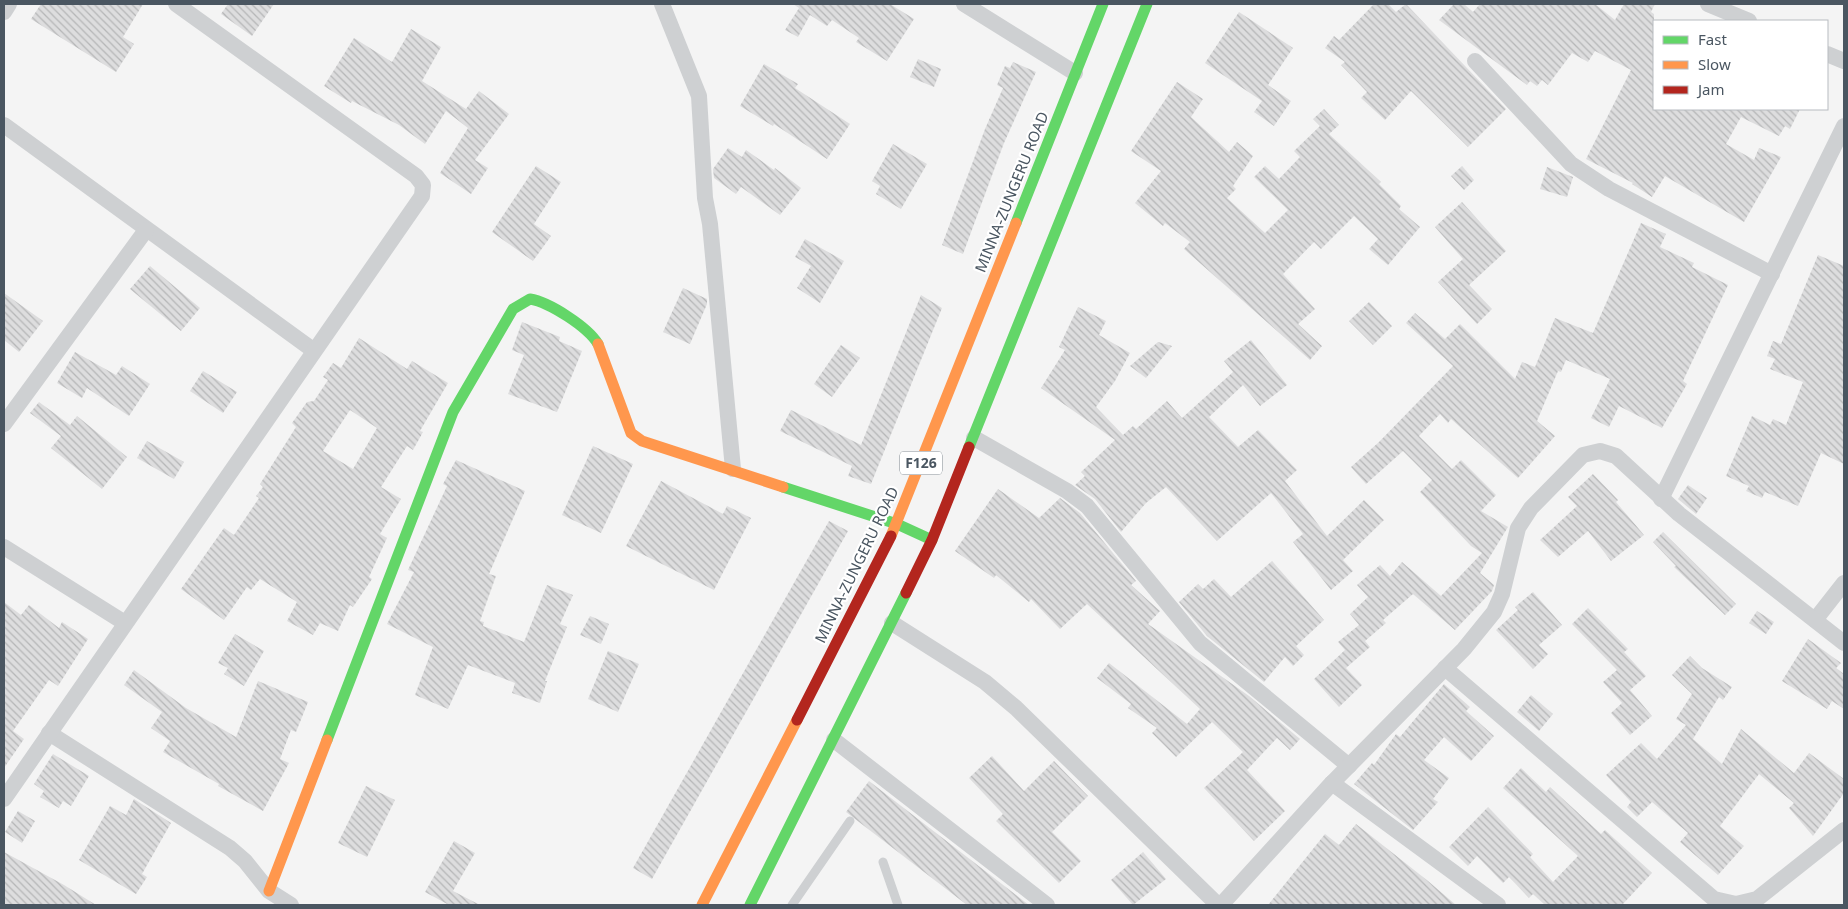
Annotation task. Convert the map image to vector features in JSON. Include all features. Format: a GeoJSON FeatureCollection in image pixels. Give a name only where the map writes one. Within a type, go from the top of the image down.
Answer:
{"type":"FeatureCollection","features":[{"type":"Feature","properties":{"kind":"main road","name":"MINNA-ZUNGERU ROAD"},"geometry":{"type":"LineString","coordinates":[[702,905],[897,524],[1103,4]]}},
{"type":"Feature","properties":{"kind":"main road","name":"F126"},"geometry":{"type":"LineString","coordinates":[[750,905],[834,740],[932,540],[1147,4]]}},
{"type":"Feature","properties":{"kind":"main road"},"geometry":{"type":"LineString","coordinates":[[269,891],[453,412],[513,309],[530,299],[541,301],[594,338],[601,348],[631,433],[642,441],[733,469],[897,524],[932,540]]}},
{"type":"Feature","properties":{"kind":"street"},"geometry":{"type":"LineString","coordinates":[[4,12],[9,4]]}},
{"type":"Feature","properties":{"kind":"street"},"geometry":{"type":"LineString","coordinates":[[6,792],[422,196],[423,185],[416,176],[176,4]]}},
{"type":"Feature","properties":{"kind":"street"},"geometry":{"type":"LineString","coordinates":[[662,4],[699,96],[704,198],[710,224],[733,469]]}},
{"type":"Feature","properties":{"kind":"street"},"geometry":{"type":"LineString","coordinates":[[964,4],[1075,73]]}},
{"type":"Feature","properties":{"kind":"street"},"geometry":{"type":"LineString","coordinates":[[1708,4],[1748,20]]}},
{"type":"Feature","properties":{"kind":"street"},"geometry":{"type":"LineString","coordinates":[[1828,54],[1844,61]]}},
{"type":"Feature","properties":{"kind":"street"},"geometry":{"type":"LineString","coordinates":[[1475,61],[1577,168],[1609,189],[1772,274]]}},
{"type":"Feature","properties":{"kind":"street"},"geometry":{"type":"LineString","coordinates":[[4,125],[313,350]]}},
{"type":"Feature","properties":{"kind":"street"},"geometry":{"type":"LineString","coordinates":[[1661,499],[1844,126]]}},
{"type":"Feature","properties":{"kind":"street"},"geometry":{"type":"LineString","coordinates":[[4,424],[146,230]]}},
{"type":"Feature","properties":{"kind":"street"},"geometry":{"type":"LineString","coordinates":[[974,438],[1067,491],[1087,506],[1200,643],[1349,766]]}},
{"type":"Feature","properties":{"kind":"street"},"geometry":{"type":"LineString","coordinates":[[892,623],[985,682],[1016,708],[1220,905],[1332,783],[1464,649],[1494,612],[1502,594],[1518,528],[1531,508],[1584,455],[1600,451],[1616,456],[1661,499],[1844,643]]}},
{"type":"Feature","properties":{"kind":"street"},"geometry":{"type":"LineString","coordinates":[[4,547],[125,623]]}},
{"type":"Feature","properties":{"kind":"street"},"geometry":{"type":"LineString","coordinates":[[1815,620],[1844,582]]}},
{"type":"Feature","properties":{"kind":"street"},"geometry":{"type":"LineString","coordinates":[[1445,668],[1714,899],[1736,904],[1757,899],[1844,830]]}},
{"type":"Feature","properties":{"kind":"street"},"geometry":{"type":"LineString","coordinates":[[49,732],[230,848],[245,861],[269,891],[291,905]]}},
{"type":"Feature","properties":{"kind":"street"},"geometry":{"type":"LineString","coordinates":[[834,740],[1047,905]]}},
{"type":"Feature","properties":{"kind":"street"},"geometry":{"type":"LineString","coordinates":[[1332,783],[1498,905]]}},
{"type":"Feature","properties":{"kind":"lane"},"geometry":{"type":"LineString","coordinates":[[792,905],[850,821]]}},
{"type":"Feature","properties":{"kind":"lane"},"geometry":{"type":"LineString","coordinates":[[883,862],[898,905]]}},
{"type":"Feature","properties":{"kind":"building"},"geometry":{"type":"Polygon","coordinates":[[[41,4],[143,4],[123,37],[134,44],[116,72],[31,19],[41,4]]]}},
{"type":"Feature","properties":{"kind":"building"},"geometry":{"type":"Polygon","coordinates":[[[228,4],[274,4],[252,36],[221,14],[228,4]]]}},
{"type":"Feature","properties":{"kind":"building"},"geometry":{"type":"Polygon","coordinates":[[[793,4],[890,4],[914,19],[887,61],[856,42],[859,38],[832,20],[827,26],[810,15],[798,37],[785,30],[799,8],[793,4]]]}},
{"type":"Feature","properties":{"kind":"building"},"geometry":{"type":"Polygon","coordinates":[[[1374,4],[1388,4],[1396,12],[1406,4],[1506,109],[1468,147],[1411,91],[1385,120],[1361,98],[1367,92],[1341,65],[1345,62],[1325,48],[1334,36],[1339,40],[1374,4]]]}},
{"type":"Feature","properties":{"kind":"building"},"geometry":{"type":"Polygon","coordinates":[[[1454,4],[1464,4],[1473,12],[1480,4],[1595,4],[1615,20],[1624,4],[1655,4],[1651,12],[1654,14],[1653,110],[1800,110],[1790,129],[1785,126],[1779,136],[1741,117],[1726,144],[1754,160],[1759,148],[1781,157],[1744,222],[1665,176],[1652,197],[1633,183],[1586,159],[1631,70],[1595,51],[1588,62],[1572,53],[1548,85],[1542,80],[1537,86],[1530,81],[1527,85],[1439,20],[1454,4]]]}},
{"type":"Feature","properties":{"kind":"building"},"geometry":{"type":"Polygon","coordinates":[[[1239,12],[1293,48],[1268,85],[1291,101],[1274,126],[1254,112],[1262,101],[1205,63],[1239,12]]]}},
{"type":"Feature","properties":{"kind":"building"},"geometry":{"type":"Polygon","coordinates":[[[411,29],[441,47],[422,81],[466,109],[479,91],[509,114],[475,160],[488,168],[471,194],[440,173],[468,128],[446,111],[425,144],[399,125],[352,101],[351,103],[324,86],[354,38],[392,62],[411,29]]]}},
{"type":"Feature","properties":{"kind":"building"},"geometry":{"type":"Polygon","coordinates":[[[918,59],[941,69],[934,87],[910,77],[918,59]]]}},
{"type":"Feature","properties":{"kind":"building"},"geometry":{"type":"Polygon","coordinates":[[[1013,62],[1036,72],[1004,143],[963,254],[942,245],[985,129],[1003,88],[997,85],[1005,66],[1010,68],[1013,62]]]}},
{"type":"Feature","properties":{"kind":"building"},"geometry":{"type":"Polygon","coordinates":[[[764,64],[798,84],[795,88],[850,124],[827,159],[774,124],[773,126],[740,106],[764,64]]]}},
{"type":"Feature","properties":{"kind":"building"},"geometry":{"type":"Polygon","coordinates":[[[1177,82],[1203,99],[1191,117],[1229,152],[1237,142],[1253,156],[1233,186],[1236,189],[1227,198],[1265,233],[1288,210],[1254,177],[1265,166],[1279,179],[1300,157],[1294,151],[1320,126],[1313,119],[1324,109],[1339,125],[1329,134],[1381,182],[1379,184],[1401,206],[1399,209],[1420,227],[1388,265],[1369,249],[1378,239],[1354,216],[1321,249],[1314,242],[1283,274],[1315,309],[1298,324],[1322,346],[1310,360],[1184,249],[1190,242],[1165,223],[1163,226],[1135,203],[1161,171],[1131,151],[1177,82]]]}},
{"type":"Feature","properties":{"kind":"building"},"geometry":{"type":"Polygon","coordinates":[[[893,144],[927,164],[901,209],[876,194],[880,186],[872,181],[893,144]]]}},
{"type":"Feature","properties":{"kind":"building"},"geometry":{"type":"Polygon","coordinates":[[[728,148],[742,157],[746,150],[774,170],[775,168],[801,188],[780,215],[741,187],[736,194],[714,178],[713,169],[728,148]]]}},
{"type":"Feature","properties":{"kind":"building"},"geometry":{"type":"Polygon","coordinates":[[[536,166],[561,182],[534,224],[551,236],[533,261],[492,232],[536,166]]]}},
{"type":"Feature","properties":{"kind":"building"},"geometry":{"type":"Polygon","coordinates":[[[1462,166],[1474,180],[1464,190],[1451,176],[1462,166]]]}},
{"type":"Feature","properties":{"kind":"building"},"geometry":{"type":"Polygon","coordinates":[[[1547,167],[1573,177],[1567,197],[1540,189],[1547,167]]]}},
{"type":"Feature","properties":{"kind":"building"},"geometry":{"type":"Polygon","coordinates":[[[1462,202],[1506,251],[1469,285],[1492,309],[1477,324],[1438,282],[1463,259],[1435,227],[1462,202]]]}},
{"type":"Feature","properties":{"kind":"building"},"geometry":{"type":"Polygon","coordinates":[[[1641,223],[1666,234],[1660,247],[1694,263],[1692,267],[1728,285],[1683,381],[1687,384],[1662,428],[1619,406],[1609,427],[1591,418],[1610,379],[1566,360],[1561,372],[1558,371],[1537,421],[1555,436],[1518,478],[1451,419],[1448,423],[1440,414],[1419,436],[1452,469],[1461,460],[1496,495],[1481,511],[1508,527],[1480,573],[1494,585],[1492,591],[1455,630],[1413,594],[1383,620],[1386,623],[1365,641],[1370,647],[1346,668],[1362,685],[1339,707],[1314,679],[1345,650],[1338,642],[1359,625],[1350,614],[1368,597],[1357,585],[1380,565],[1390,576],[1402,562],[1441,596],[1482,553],[1471,546],[1420,492],[1432,480],[1403,451],[1366,484],[1351,467],[1379,442],[1453,366],[1406,323],[1415,313],[1445,339],[1460,324],[1515,379],[1522,362],[1535,367],[1555,318],[1593,333],[1641,223]]]}},
{"type":"Feature","properties":{"kind":"building"},"geometry":{"type":"Polygon","coordinates":[[[805,239],[844,261],[820,303],[797,288],[811,266],[795,257],[805,239]]]}},
{"type":"Feature","properties":{"kind":"building"},"geometry":{"type":"Polygon","coordinates":[[[1818,255],[1844,266],[1844,464],[1821,453],[1798,506],[1765,492],[1762,498],[1746,491],[1749,486],[1726,476],[1752,416],[1770,425],[1773,419],[1786,425],[1803,382],[1770,369],[1775,359],[1767,356],[1773,341],[1781,344],[1818,255]]]}},
{"type":"Feature","properties":{"kind":"building"},"geometry":{"type":"Polygon","coordinates":[[[150,266],[200,308],[181,331],[130,289],[150,266]]]}},
{"type":"Feature","properties":{"kind":"building"},"geometry":{"type":"Polygon","coordinates":[[[683,288],[707,299],[707,304],[690,344],[663,332],[683,288]]]}},
{"type":"Feature","properties":{"kind":"building"},"geometry":{"type":"Polygon","coordinates":[[[4,293],[43,321],[19,352],[4,340],[4,293]]]}},
{"type":"Feature","properties":{"kind":"building"},"geometry":{"type":"Polygon","coordinates":[[[921,295],[942,308],[871,484],[848,476],[852,466],[780,431],[791,410],[861,445],[921,295]]]}},
{"type":"Feature","properties":{"kind":"building"},"geometry":{"type":"Polygon","coordinates":[[[1369,302],[1392,326],[1373,345],[1349,321],[1369,302]]]}},
{"type":"Feature","properties":{"kind":"building"},"geometry":{"type":"Polygon","coordinates":[[[1078,307],[1106,321],[1099,335],[1130,353],[1115,381],[1096,407],[1123,435],[1133,426],[1136,429],[1167,401],[1182,418],[1233,372],[1224,361],[1251,340],[1287,385],[1260,406],[1243,385],[1209,417],[1238,447],[1258,430],[1297,470],[1285,481],[1327,536],[1364,500],[1384,520],[1343,560],[1353,571],[1331,590],[1293,542],[1303,534],[1271,493],[1217,541],[1166,487],[1146,503],[1121,532],[1095,499],[1075,485],[1085,476],[1081,472],[1115,440],[1041,388],[1065,350],[1059,347],[1078,307]]]}},
{"type":"Feature","properties":{"kind":"building"},"geometry":{"type":"Polygon","coordinates":[[[522,322],[560,337],[559,341],[582,351],[557,412],[508,394],[524,355],[512,350],[522,322]]]}},
{"type":"Feature","properties":{"kind":"building"},"geometry":{"type":"Polygon","coordinates":[[[359,338],[407,369],[412,361],[448,383],[420,431],[423,432],[413,450],[407,446],[381,487],[401,499],[380,534],[387,538],[369,577],[372,579],[353,607],[350,605],[338,631],[320,623],[313,635],[287,621],[297,602],[260,579],[251,590],[247,587],[224,620],[181,589],[224,528],[234,535],[259,498],[256,496],[263,487],[260,484],[296,427],[292,423],[307,402],[314,401],[328,380],[323,377],[333,363],[341,368],[359,338]],[[350,410],[323,451],[353,469],[377,428],[350,410]]]}},
{"type":"Feature","properties":{"kind":"building"},"geometry":{"type":"Polygon","coordinates":[[[1158,342],[1172,346],[1146,378],[1130,366],[1158,342]]]}},
{"type":"Feature","properties":{"kind":"building"},"geometry":{"type":"Polygon","coordinates":[[[841,345],[860,358],[832,397],[814,384],[841,345]]]}},
{"type":"Feature","properties":{"kind":"building"},"geometry":{"type":"Polygon","coordinates":[[[75,352],[116,375],[122,366],[150,384],[129,416],[87,388],[82,398],[57,383],[75,352]]]}},
{"type":"Feature","properties":{"kind":"building"},"geometry":{"type":"Polygon","coordinates":[[[203,371],[237,392],[223,413],[190,391],[203,371]]]}},
{"type":"Feature","properties":{"kind":"building"},"geometry":{"type":"Polygon","coordinates":[[[39,402],[70,425],[77,416],[127,457],[102,489],[51,448],[61,436],[30,413],[39,402]]]}},
{"type":"Feature","properties":{"kind":"building"},"geometry":{"type":"Polygon","coordinates":[[[147,441],[184,462],[174,479],[137,458],[147,441]]]}},
{"type":"Feature","properties":{"kind":"building"},"geometry":{"type":"Polygon","coordinates":[[[593,446],[633,464],[601,533],[562,515],[593,446]]]}},
{"type":"Feature","properties":{"kind":"building"},"geometry":{"type":"Polygon","coordinates":[[[456,460],[525,491],[489,574],[496,576],[480,621],[484,622],[483,626],[524,642],[547,585],[573,595],[560,624],[567,627],[545,681],[547,681],[540,703],[512,693],[515,683],[468,665],[448,709],[415,695],[433,647],[387,624],[414,572],[408,570],[447,486],[443,484],[456,460]]]}},
{"type":"Feature","properties":{"kind":"building"},"geometry":{"type":"Polygon","coordinates":[[[1593,474],[1618,500],[1616,502],[1644,535],[1611,561],[1588,531],[1558,557],[1540,540],[1577,506],[1568,497],[1593,474]]]}},
{"type":"Feature","properties":{"kind":"building"},"geometry":{"type":"Polygon","coordinates":[[[661,481],[723,514],[727,506],[751,518],[714,590],[626,546],[661,481]]]}},
{"type":"Feature","properties":{"kind":"building"},"geometry":{"type":"Polygon","coordinates":[[[1688,485],[1707,498],[1696,514],[1678,499],[1688,485]]]}},
{"type":"Feature","properties":{"kind":"building"},"geometry":{"type":"Polygon","coordinates":[[[998,489],[1039,518],[1060,498],[1080,513],[1136,581],[1131,585],[1160,611],[1148,624],[1249,696],[1300,739],[1290,750],[1277,738],[1247,770],[1285,811],[1254,841],[1204,788],[1243,752],[1212,722],[1176,757],[1152,733],[1157,728],[1128,708],[1131,704],[1097,678],[1109,663],[1187,724],[1200,709],[1087,604],[1060,629],[1031,599],[1029,602],[996,575],[994,578],[955,551],[998,489]]]}},
{"type":"Feature","properties":{"kind":"building"},"geometry":{"type":"Polygon","coordinates":[[[829,521],[848,531],[652,879],[633,868],[829,521]]]}},
{"type":"Feature","properties":{"kind":"building"},"geometry":{"type":"Polygon","coordinates":[[[1663,532],[1736,604],[1725,615],[1674,567],[1676,566],[1653,542],[1663,532]]]}},
{"type":"Feature","properties":{"kind":"building"},"geometry":{"type":"Polygon","coordinates":[[[1272,561],[1324,620],[1296,646],[1304,655],[1293,666],[1285,657],[1264,682],[1207,636],[1179,602],[1198,584],[1203,589],[1214,579],[1231,597],[1272,561]]]}},
{"type":"Feature","properties":{"kind":"building"},"geometry":{"type":"Polygon","coordinates":[[[1533,592],[1562,625],[1539,645],[1548,654],[1533,669],[1496,630],[1518,610],[1515,607],[1533,592]]]}},
{"type":"Feature","properties":{"kind":"building"},"geometry":{"type":"Polygon","coordinates":[[[4,602],[21,615],[29,605],[59,628],[62,622],[88,639],[58,686],[49,680],[13,731],[24,739],[4,768],[4,602]]]}},
{"type":"Feature","properties":{"kind":"building"},"geometry":{"type":"Polygon","coordinates":[[[1588,608],[1628,649],[1624,652],[1646,676],[1630,690],[1652,716],[1630,735],[1611,713],[1622,703],[1603,682],[1617,670],[1572,624],[1588,608]]]}},
{"type":"Feature","properties":{"kind":"building"},"geometry":{"type":"Polygon","coordinates":[[[1757,611],[1774,622],[1766,634],[1749,623],[1757,611]]]}},
{"type":"Feature","properties":{"kind":"building"},"geometry":{"type":"Polygon","coordinates":[[[590,616],[609,624],[601,644],[580,635],[590,616]]]}},
{"type":"Feature","properties":{"kind":"building"},"geometry":{"type":"Polygon","coordinates":[[[235,634],[264,651],[244,686],[224,674],[228,668],[218,663],[235,634]]]}},
{"type":"Feature","properties":{"kind":"building"},"geometry":{"type":"Polygon","coordinates":[[[1808,639],[1841,663],[1836,668],[1844,674],[1844,709],[1832,701],[1827,709],[1782,681],[1808,639]]]}},
{"type":"Feature","properties":{"kind":"building"},"geometry":{"type":"Polygon","coordinates":[[[608,651],[639,664],[618,712],[588,699],[608,651]]]}},
{"type":"Feature","properties":{"kind":"building"},"geometry":{"type":"Polygon","coordinates":[[[1690,656],[1702,668],[1732,687],[1723,700],[1719,697],[1693,739],[1722,764],[1741,729],[1794,773],[1809,753],[1844,779],[1844,793],[1813,836],[1789,808],[1794,803],[1759,774],[1720,826],[1744,846],[1718,875],[1680,842],[1688,833],[1652,802],[1637,817],[1627,807],[1631,802],[1606,775],[1641,743],[1657,759],[1686,725],[1676,719],[1692,694],[1672,675],[1690,656]]]}},
{"type":"Feature","properties":{"kind":"building"},"geometry":{"type":"Polygon","coordinates":[[[134,670],[186,708],[236,737],[258,681],[308,702],[296,732],[291,730],[280,759],[289,763],[263,811],[163,752],[170,741],[151,728],[162,712],[124,685],[134,670]]]}},
{"type":"Feature","properties":{"kind":"building"},"geometry":{"type":"Polygon","coordinates":[[[1444,684],[1470,707],[1466,711],[1494,736],[1471,761],[1444,737],[1424,760],[1449,778],[1433,799],[1438,802],[1413,830],[1354,784],[1372,763],[1374,765],[1396,734],[1400,737],[1444,684]]]}},
{"type":"Feature","properties":{"kind":"building"},"geometry":{"type":"Polygon","coordinates":[[[1531,695],[1553,714],[1539,731],[1517,712],[1531,695]]]}},
{"type":"Feature","properties":{"kind":"building"},"geometry":{"type":"Polygon","coordinates":[[[53,754],[89,776],[71,806],[63,801],[59,808],[40,797],[44,791],[34,784],[53,754]]]}},
{"type":"Feature","properties":{"kind":"building"},"geometry":{"type":"Polygon","coordinates":[[[992,756],[1024,791],[1054,761],[1088,796],[1052,832],[1081,861],[1059,883],[996,821],[1003,814],[969,778],[992,756]]]}},
{"type":"Feature","properties":{"kind":"building"},"geometry":{"type":"Polygon","coordinates":[[[1521,768],[1546,792],[1550,787],[1601,834],[1605,830],[1652,873],[1622,905],[1545,905],[1533,894],[1529,898],[1509,877],[1503,883],[1477,856],[1468,866],[1449,847],[1488,807],[1533,854],[1530,857],[1553,882],[1578,856],[1503,788],[1521,768]]]}},
{"type":"Feature","properties":{"kind":"building"},"geometry":{"type":"Polygon","coordinates":[[[869,781],[1029,905],[967,905],[846,812],[869,781]]]}},
{"type":"Feature","properties":{"kind":"building"},"geometry":{"type":"Polygon","coordinates":[[[366,786],[395,800],[367,857],[338,843],[366,786]]]}},
{"type":"Feature","properties":{"kind":"building"},"geometry":{"type":"Polygon","coordinates":[[[134,799],[171,823],[142,874],[147,877],[136,894],[79,860],[110,806],[126,815],[134,799]]]}},
{"type":"Feature","properties":{"kind":"building"},"geometry":{"type":"Polygon","coordinates":[[[18,811],[35,821],[22,843],[5,832],[18,811]]]}},
{"type":"Feature","properties":{"kind":"building"},"geometry":{"type":"Polygon","coordinates":[[[1356,824],[1456,905],[1268,905],[1325,834],[1339,845],[1356,824]]]}},
{"type":"Feature","properties":{"kind":"building"},"geometry":{"type":"Polygon","coordinates":[[[454,841],[475,853],[453,891],[480,905],[449,905],[425,892],[454,841]]]}},
{"type":"Feature","properties":{"kind":"building"},"geometry":{"type":"Polygon","coordinates":[[[4,852],[64,885],[96,905],[4,905],[4,852]]]}},
{"type":"Feature","properties":{"kind":"building"},"geometry":{"type":"Polygon","coordinates":[[[1143,852],[1166,879],[1133,905],[1111,880],[1143,852]]]}},
{"type":"Feature","properties":{"kind":"traffic: fast"},"geometry":{"type":"LineString","coordinates":[[1016,223],[1103,4]]}},
{"type":"Feature","properties":{"kind":"traffic: fast"},"geometry":{"type":"LineString","coordinates":[[969,447],[1147,4]]}},
{"type":"Feature","properties":{"kind":"traffic: fast"},"geometry":{"type":"LineString","coordinates":[[327,740],[453,412],[513,309],[530,299],[538,301],[577,323],[598,344]]}},
{"type":"Feature","properties":{"kind":"traffic: fast"},"geometry":{"type":"LineString","coordinates":[[783,487],[897,524],[932,540]]}},
{"type":"Feature","properties":{"kind":"traffic: fast"},"geometry":{"type":"LineString","coordinates":[[750,905],[906,593]]}},
{"type":"Feature","properties":{"kind":"traffic: slow"},"geometry":{"type":"LineString","coordinates":[[891,536],[1016,223]]}},
{"type":"Feature","properties":{"kind":"traffic: slow"},"geometry":{"type":"LineString","coordinates":[[598,344],[631,433],[642,441],[783,487]]}},
{"type":"Feature","properties":{"kind":"traffic: slow"},"geometry":{"type":"LineString","coordinates":[[702,905],[797,720]]}},
{"type":"Feature","properties":{"kind":"traffic: slow"},"geometry":{"type":"LineString","coordinates":[[269,891],[327,740]]}},
{"type":"Feature","properties":{"kind":"traffic: jam"},"geometry":{"type":"LineString","coordinates":[[906,593],[932,540],[969,447]]}},
{"type":"Feature","properties":{"kind":"traffic: jam"},"geometry":{"type":"LineString","coordinates":[[797,720],[891,536]]}}]}
